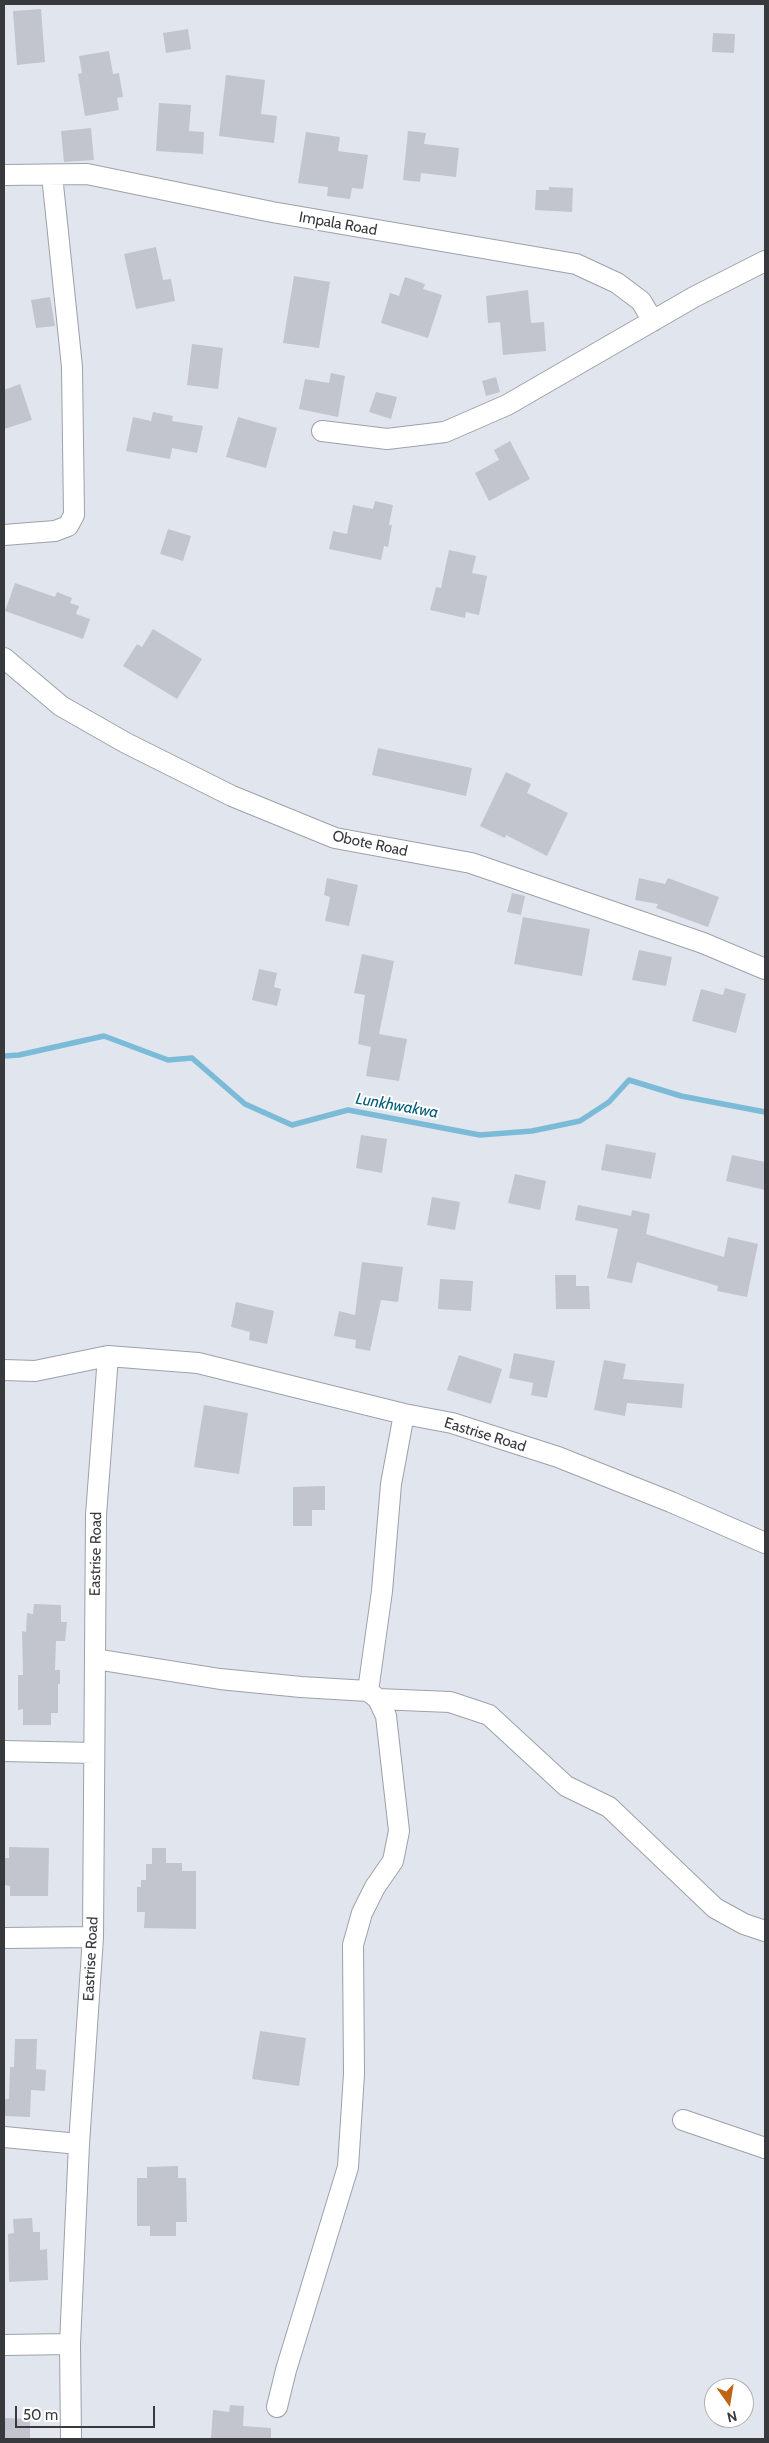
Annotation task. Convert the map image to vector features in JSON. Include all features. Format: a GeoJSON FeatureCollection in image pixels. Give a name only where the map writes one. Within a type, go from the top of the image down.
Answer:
{"type":"FeatureCollection","features":[{"type":"Feature","properties":{"kind":"street","name":"Impala Road"},"geometry":{"type":"LineString","coordinates":[[4,176],[87,174],[272,212],[576,264],[617,283],[641,301],[653,321]]}},
{"type":"Feature","properties":{"kind":"street"},"geometry":{"type":"LineString","coordinates":[[4,535],[55,531],[68,526],[74,516],[72,367],[52,175]]}},
{"type":"Feature","properties":{"kind":"street"},"geometry":{"type":"LineString","coordinates":[[322,431],[387,439],[445,432],[507,405],[653,321],[765,261]]}},
{"type":"Feature","properties":{"kind":"street","name":"Obote Road"},"geometry":{"type":"LineString","coordinates":[[4,658],[61,706],[126,743],[232,796],[326,835],[471,863],[703,943],[765,968]]}},
{"type":"Feature","properties":{"kind":"street"},"geometry":{"type":"LineString","coordinates":[[4,1370],[35,1371],[108,1356]]}},
{"type":"Feature","properties":{"kind":"street","name":"Eastrise Road"},"geometry":{"type":"LineString","coordinates":[[72,2439],[70,2344],[79,2144],[93,1937],[96,1515],[108,1356],[198,1363],[404,1414],[452,1423],[558,1458],[671,1502],[765,1543]]}},
{"type":"Feature","properties":{"kind":"street"},"geometry":{"type":"LineString","coordinates":[[277,2407],[286,2370],[348,2167],[354,2074],[353,1945],[362,1913],[374,1887],[393,1861],[399,1831],[386,1716],[373,1695],[391,1484],[404,1414]]}},
{"type":"Feature","properties":{"kind":"street"},"geometry":{"type":"LineString","coordinates":[[95,1659],[220,1679],[450,1702],[489,1715],[566,1786],[609,1807],[714,1908],[744,1924],[765,1931]]}},
{"type":"Feature","properties":{"kind":"street"},"geometry":{"type":"LineString","coordinates":[[4,1751],[94,1753]]}},
{"type":"Feature","properties":{"kind":"street"},"geometry":{"type":"LineString","coordinates":[[4,1938],[93,1937]]}},
{"type":"Feature","properties":{"kind":"street"},"geometry":{"type":"LineString","coordinates":[[683,2120],[765,2148]]}},
{"type":"Feature","properties":{"kind":"street"},"geometry":{"type":"LineString","coordinates":[[4,2137],[79,2144]]}},
{"type":"Feature","properties":{"kind":"street"},"geometry":{"type":"LineString","coordinates":[[4,2346],[70,2344]]}},
{"type":"Feature","properties":{"kind":"building"},"geometry":{"type":"Polygon","coordinates":[[[41,9],[45,62],[17,65],[13,11],[41,9]]]}},
{"type":"Feature","properties":{"kind":"building"},"geometry":{"type":"Polygon","coordinates":[[[188,29],[191,49],[166,53],[163,33],[188,29]]]}},
{"type":"Feature","properties":{"kind":"building"},"geometry":{"type":"Polygon","coordinates":[[[713,33],[735,34],[734,53],[712,52],[713,33]]]}},
{"type":"Feature","properties":{"kind":"building"},"geometry":{"type":"Polygon","coordinates":[[[109,51],[113,74],[119,73],[123,97],[117,98],[119,110],[85,116],[78,74],[82,73],[79,56],[109,51]]]}},
{"type":"Feature","properties":{"kind":"building"},"geometry":{"type":"Polygon","coordinates":[[[226,75],[265,80],[261,114],[277,116],[274,143],[219,136],[226,75]]]}},
{"type":"Feature","properties":{"kind":"building"},"geometry":{"type":"Polygon","coordinates":[[[159,103],[191,105],[189,131],[204,132],[203,154],[156,151],[159,103]]]}},
{"type":"Feature","properties":{"kind":"building"},"geometry":{"type":"Polygon","coordinates":[[[91,128],[94,160],[64,162],[61,131],[91,128]]]}},
{"type":"Feature","properties":{"kind":"building"},"geometry":{"type":"Polygon","coordinates":[[[408,131],[426,133],[424,144],[459,148],[456,177],[421,173],[420,182],[403,180],[408,131]]]}},
{"type":"Feature","properties":{"kind":"building"},"geometry":{"type":"Polygon","coordinates":[[[306,132],[340,137],[338,151],[368,155],[363,189],[352,188],[350,199],[327,196],[328,187],[298,183],[306,132]]]}},
{"type":"Feature","properties":{"kind":"building"},"geometry":{"type":"Polygon","coordinates":[[[549,187],[573,188],[572,212],[535,210],[536,190],[549,190],[549,187]]]}},
{"type":"Feature","properties":{"kind":"building"},"geometry":{"type":"Polygon","coordinates":[[[156,247],[163,280],[171,279],[175,301],[136,309],[124,254],[156,247]]]}},
{"type":"Feature","properties":{"kind":"building"},"geometry":{"type":"Polygon","coordinates":[[[294,276],[330,282],[319,348],[283,343],[294,276]]]}},
{"type":"Feature","properties":{"kind":"building"},"geometry":{"type":"Polygon","coordinates":[[[405,277],[425,284],[423,289],[442,295],[428,338],[381,323],[390,293],[399,296],[405,277]]]}},
{"type":"Feature","properties":{"kind":"building"},"geometry":{"type":"Polygon","coordinates":[[[528,290],[531,323],[544,322],[546,351],[503,355],[500,322],[488,323],[486,296],[528,290]]]}},
{"type":"Feature","properties":{"kind":"building"},"geometry":{"type":"Polygon","coordinates":[[[50,297],[55,326],[36,328],[31,300],[50,297]]]}},
{"type":"Feature","properties":{"kind":"building"},"geometry":{"type":"Polygon","coordinates":[[[192,344],[223,348],[218,389],[187,385],[192,344]]]}},
{"type":"Feature","properties":{"kind":"building"},"geometry":{"type":"Polygon","coordinates":[[[331,373],[345,376],[338,417],[299,409],[305,379],[329,383],[331,373]]]}},
{"type":"Feature","properties":{"kind":"building"},"geometry":{"type":"Polygon","coordinates":[[[496,377],[500,392],[486,396],[482,381],[496,377]]]}},
{"type":"Feature","properties":{"kind":"building"},"geometry":{"type":"Polygon","coordinates":[[[20,384],[32,420],[4,429],[4,390],[20,384]]]}},
{"type":"Feature","properties":{"kind":"building"},"geometry":{"type":"Polygon","coordinates":[[[376,392],[397,397],[391,419],[369,412],[376,392]]]}},
{"type":"Feature","properties":{"kind":"building"},"geometry":{"type":"Polygon","coordinates":[[[153,412],[173,416],[172,421],[203,426],[197,453],[172,448],[170,459],[126,451],[133,417],[151,421],[153,412]]]}},
{"type":"Feature","properties":{"kind":"building"},"geometry":{"type":"Polygon","coordinates":[[[238,417],[277,428],[266,468],[226,457],[238,417]]]}},
{"type":"Feature","properties":{"kind":"building"},"geometry":{"type":"Polygon","coordinates":[[[510,441],[530,479],[489,501],[475,473],[499,460],[494,450],[510,441]]]}},
{"type":"Feature","properties":{"kind":"building"},"geometry":{"type":"Polygon","coordinates":[[[375,501],[393,505],[389,525],[392,525],[388,547],[384,546],[381,560],[329,549],[333,531],[347,534],[353,505],[373,509],[375,501]]]}},
{"type":"Feature","properties":{"kind":"building"},"geometry":{"type":"Polygon","coordinates":[[[168,529],[191,536],[183,561],[160,554],[168,529]]]}},
{"type":"Feature","properties":{"kind":"building"},"geometry":{"type":"Polygon","coordinates":[[[449,550],[476,556],[472,573],[487,576],[479,615],[466,612],[465,618],[430,610],[436,587],[441,588],[449,550]]]}},
{"type":"Feature","properties":{"kind":"building"},"geometry":{"type":"Polygon","coordinates":[[[15,583],[55,597],[57,592],[72,598],[70,603],[79,606],[76,614],[90,619],[83,639],[5,611],[15,583]]]}},
{"type":"Feature","properties":{"kind":"building"},"geometry":{"type":"Polygon","coordinates":[[[153,629],[202,659],[177,699],[123,666],[137,644],[142,647],[153,629]]]}},
{"type":"Feature","properties":{"kind":"building"},"geometry":{"type":"Polygon","coordinates":[[[378,748],[472,768],[466,796],[372,775],[378,748]]]}},
{"type":"Feature","properties":{"kind":"building"},"geometry":{"type":"Polygon","coordinates":[[[506,772],[531,784],[527,793],[568,813],[547,856],[506,835],[505,838],[480,826],[506,772]]]}},
{"type":"Feature","properties":{"kind":"building"},"geometry":{"type":"Polygon","coordinates":[[[327,878],[358,885],[349,926],[325,921],[330,897],[324,895],[327,878]]]}},
{"type":"Feature","properties":{"kind":"building"},"geometry":{"type":"Polygon","coordinates":[[[639,878],[665,884],[668,878],[719,897],[708,927],[656,908],[658,904],[635,900],[639,878]]]}},
{"type":"Feature","properties":{"kind":"building"},"geometry":{"type":"Polygon","coordinates":[[[512,893],[525,896],[521,915],[507,912],[512,893]]]}},
{"type":"Feature","properties":{"kind":"building"},"geometry":{"type":"Polygon","coordinates":[[[523,917],[590,929],[582,976],[514,964],[523,917]]]}},
{"type":"Feature","properties":{"kind":"building"},"geometry":{"type":"Polygon","coordinates":[[[639,950],[672,957],[666,986],[632,980],[639,950]]]}},
{"type":"Feature","properties":{"kind":"building"},"geometry":{"type":"Polygon","coordinates":[[[362,954],[394,961],[379,1034],[407,1039],[399,1081],[366,1076],[371,1047],[358,1044],[365,995],[354,993],[362,954]]]}},
{"type":"Feature","properties":{"kind":"building"},"geometry":{"type":"Polygon","coordinates":[[[259,969],[277,973],[274,987],[281,989],[277,1006],[252,1000],[259,969]]]}},
{"type":"Feature","properties":{"kind":"building"},"geometry":{"type":"Polygon","coordinates":[[[725,988],[746,994],[736,1033],[692,1021],[701,989],[723,995],[725,988]]]}},
{"type":"Feature","properties":{"kind":"building"},"geometry":{"type":"Polygon","coordinates":[[[361,1135],[387,1139],[382,1173],[356,1168],[361,1135]]]}},
{"type":"Feature","properties":{"kind":"building"},"geometry":{"type":"Polygon","coordinates":[[[606,1144],[656,1153],[651,1179],[601,1170],[606,1144]]]}},
{"type":"Feature","properties":{"kind":"building"},"geometry":{"type":"Polygon","coordinates":[[[732,1155],[765,1162],[765,1190],[726,1181],[732,1155]]]}},
{"type":"Feature","properties":{"kind":"building"},"geometry":{"type":"Polygon","coordinates":[[[515,1174],[546,1181],[540,1210],[508,1203],[515,1174]]]}},
{"type":"Feature","properties":{"kind":"building"},"geometry":{"type":"Polygon","coordinates":[[[432,1197],[460,1202],[455,1230],[427,1225],[432,1197]]]}},
{"type":"Feature","properties":{"kind":"building"},"geometry":{"type":"Polygon","coordinates":[[[578,1205],[631,1216],[632,1210],[650,1214],[646,1234],[724,1257],[728,1237],[758,1244],[747,1297],[717,1291],[718,1286],[637,1262],[632,1283],[607,1278],[618,1229],[575,1220],[578,1205]]]}},
{"type":"Feature","properties":{"kind":"building"},"geometry":{"type":"Polygon","coordinates":[[[362,1262],[403,1267],[398,1302],[381,1300],[370,1351],[355,1348],[356,1340],[334,1336],[339,1311],[355,1315],[362,1262]]]}},
{"type":"Feature","properties":{"kind":"building"},"geometry":{"type":"Polygon","coordinates":[[[555,1275],[576,1275],[576,1286],[589,1286],[590,1309],[556,1309],[555,1275]]]}},
{"type":"Feature","properties":{"kind":"building"},"geometry":{"type":"Polygon","coordinates":[[[440,1279],[473,1281],[471,1311],[438,1309],[440,1279]]]}},
{"type":"Feature","properties":{"kind":"building"},"geometry":{"type":"Polygon","coordinates":[[[236,1302],[274,1311],[267,1344],[249,1340],[250,1332],[231,1327],[236,1302]]]}},
{"type":"Feature","properties":{"kind":"building"},"geometry":{"type":"Polygon","coordinates":[[[514,1353],[555,1361],[547,1398],[531,1395],[533,1383],[509,1378],[514,1353]]]}},
{"type":"Feature","properties":{"kind":"building"},"geometry":{"type":"Polygon","coordinates":[[[459,1355],[502,1369],[491,1404],[447,1390],[459,1355]]]}},
{"type":"Feature","properties":{"kind":"building"},"geometry":{"type":"Polygon","coordinates":[[[604,1360],[626,1364],[623,1379],[684,1384],[682,1408],[627,1403],[625,1416],[594,1410],[604,1360]]]}},
{"type":"Feature","properties":{"kind":"building"},"geometry":{"type":"Polygon","coordinates":[[[204,1405],[248,1413],[239,1474],[194,1467],[204,1405]]]}},
{"type":"Feature","properties":{"kind":"building"},"geometry":{"type":"Polygon","coordinates":[[[325,1486],[325,1510],[312,1510],[312,1526],[293,1526],[293,1487],[325,1486]]]}},
{"type":"Feature","properties":{"kind":"building"},"geometry":{"type":"Polygon","coordinates":[[[34,1604],[61,1605],[61,1622],[67,1622],[65,1641],[56,1641],[55,1670],[60,1670],[60,1684],[58,1684],[58,1713],[51,1713],[51,1725],[23,1725],[23,1709],[18,1710],[18,1675],[23,1675],[22,1631],[26,1632],[27,1613],[33,1614],[34,1604]]]}},
{"type":"Feature","properties":{"kind":"building"},"geometry":{"type":"Polygon","coordinates":[[[9,1847],[49,1848],[48,1896],[10,1896],[10,1886],[4,1885],[5,1858],[9,1858],[9,1847]]]}},
{"type":"Feature","properties":{"kind":"building"},"geometry":{"type":"Polygon","coordinates":[[[152,1848],[166,1848],[166,1863],[182,1863],[182,1871],[196,1871],[196,1929],[144,1928],[145,1912],[137,1912],[137,1887],[141,1887],[141,1880],[146,1880],[146,1864],[152,1864],[152,1848]]]}},
{"type":"Feature","properties":{"kind":"building"},"geometry":{"type":"Polygon","coordinates":[[[260,2031],[306,2038],[299,2086],[252,2079],[260,2031]]]}},
{"type":"Feature","properties":{"kind":"building"},"geometry":{"type":"Polygon","coordinates":[[[15,2039],[37,2039],[36,2069],[46,2070],[45,2091],[31,2090],[30,2117],[4,2116],[4,2099],[9,2099],[10,2067],[14,2067],[15,2039]]]}},
{"type":"Feature","properties":{"kind":"building"},"geometry":{"type":"Polygon","coordinates":[[[178,2166],[178,2178],[186,2178],[187,2222],[176,2222],[176,2236],[150,2236],[150,2226],[137,2226],[137,2178],[147,2178],[147,2167],[178,2166]]]}},
{"type":"Feature","properties":{"kind":"building"},"geometry":{"type":"Polygon","coordinates":[[[32,2218],[33,2232],[40,2232],[40,2250],[47,2249],[48,2280],[9,2282],[8,2234],[14,2233],[13,2219],[32,2218]]]}},
{"type":"Feature","properties":{"kind":"building"},"geometry":{"type":"Polygon","coordinates":[[[230,2405],[244,2406],[243,2426],[271,2428],[271,2439],[211,2438],[213,2410],[229,2412],[230,2405]]]}},
{"type":"Feature","properties":{"kind":"building"},"geometry":{"type":"Polygon","coordinates":[[[4,2418],[30,2419],[30,2439],[4,2439],[4,2418]]]}},
{"type":"Feature","properties":{"kind":"waterway","name":"Lunkhwakwa"},"geometry":{"type":"LineString","coordinates":[[4,1056],[19,1055],[104,1036],[168,1060],[192,1058],[245,1104],[292,1125],[348,1110],[480,1135],[532,1131],[580,1121],[609,1102],[629,1080],[681,1096],[765,1112]]}}]}
